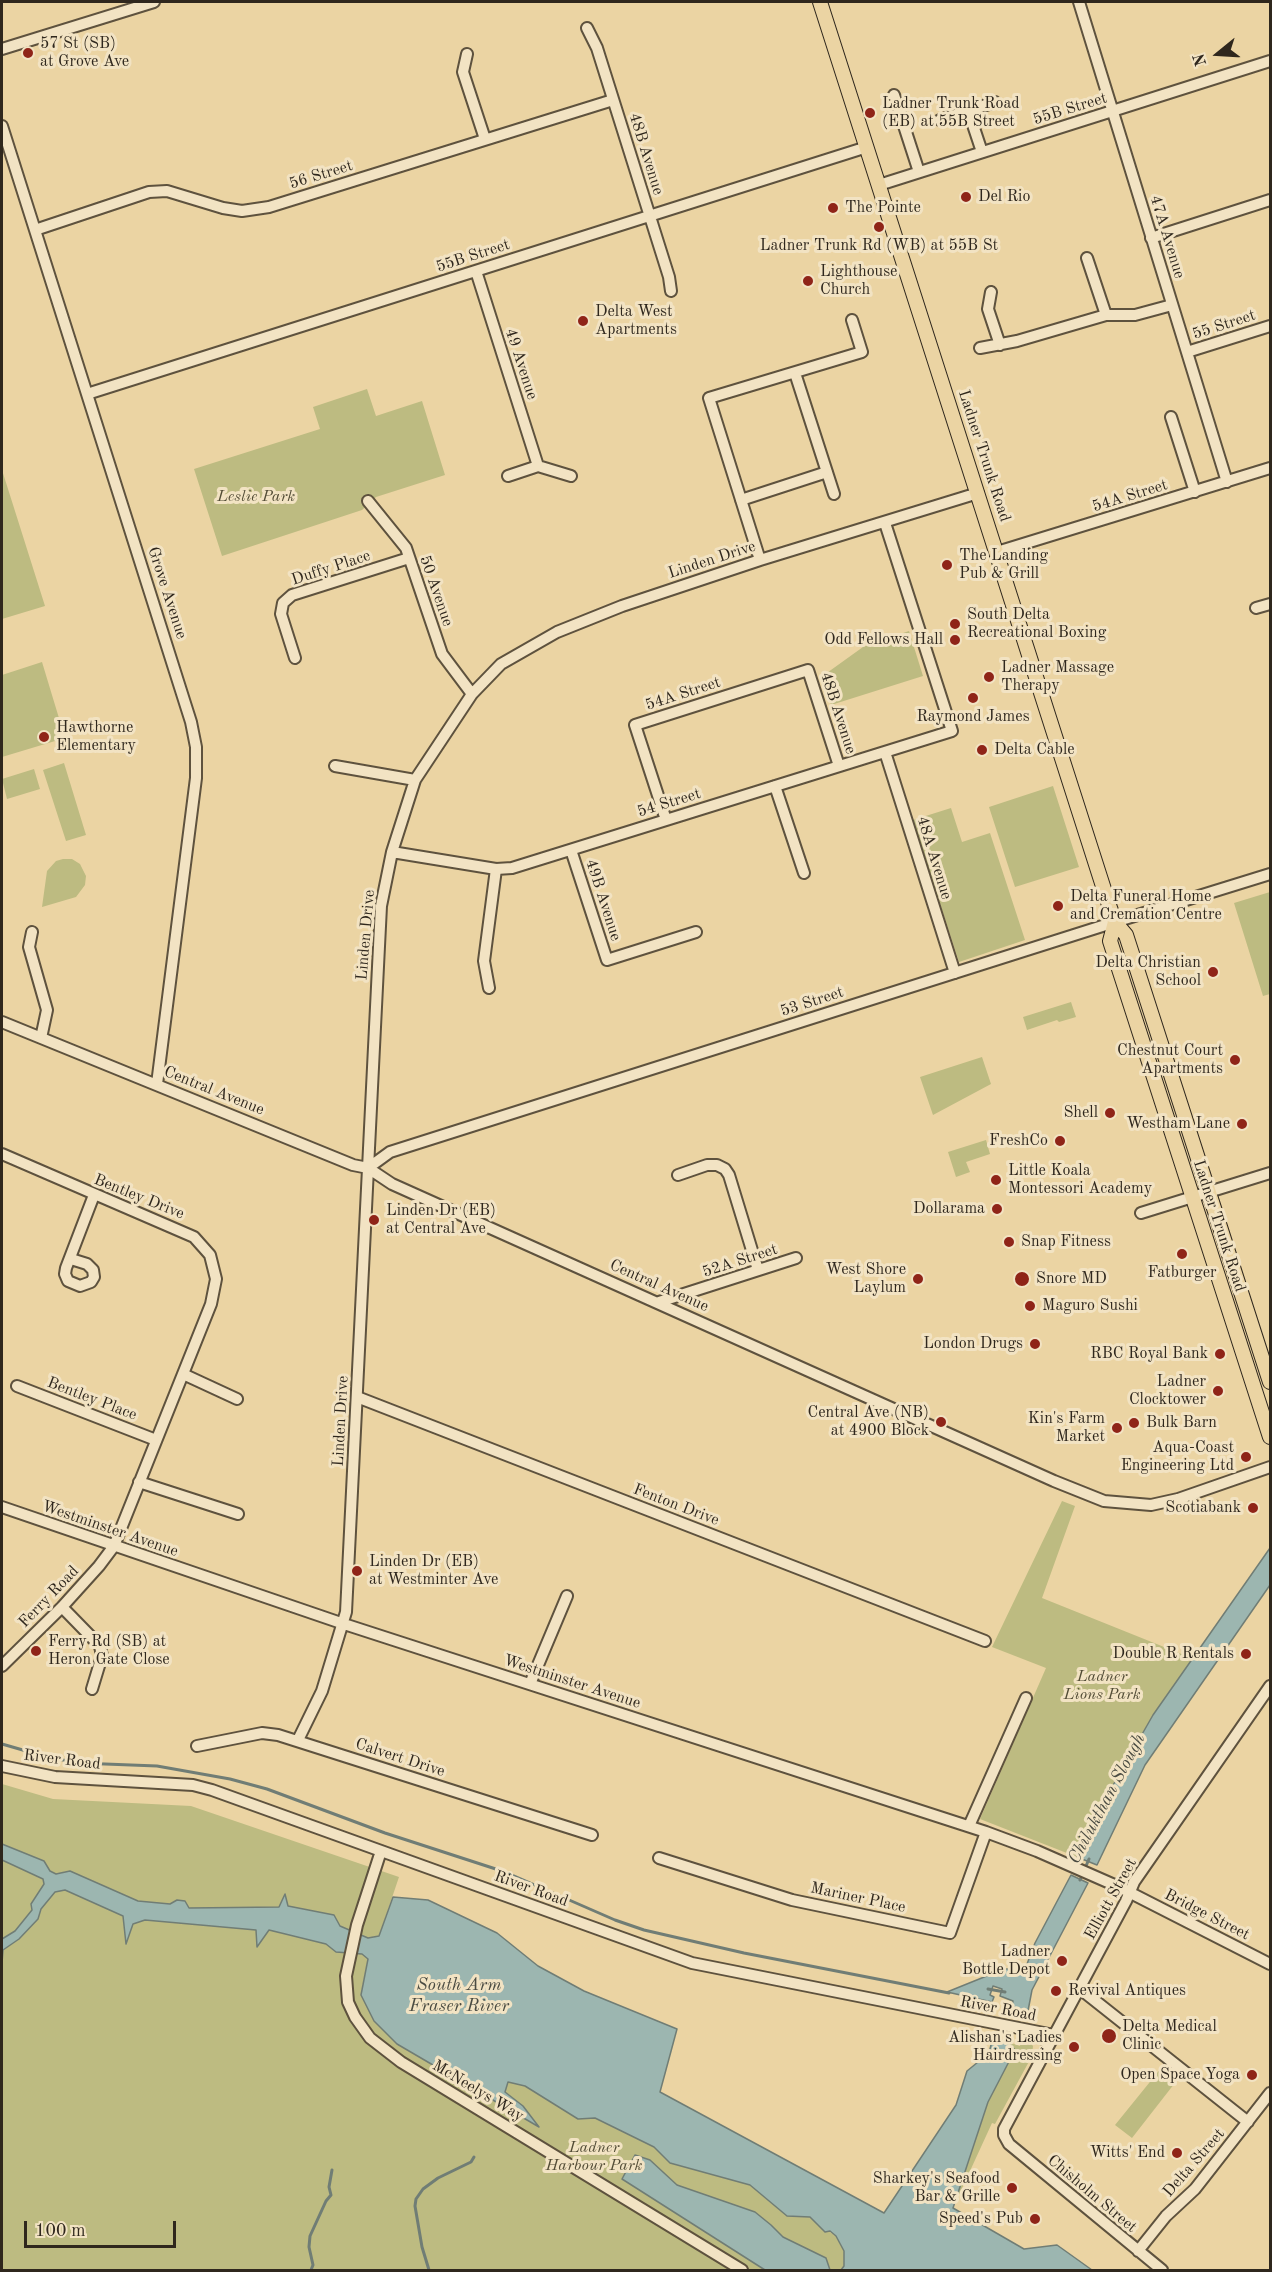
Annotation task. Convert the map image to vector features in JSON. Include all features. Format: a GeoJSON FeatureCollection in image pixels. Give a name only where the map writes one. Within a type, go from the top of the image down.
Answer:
{"type":"FeatureCollection","features":[{"type":"Feature","properties":{"kind":"main road","name":"Ladner Trunk Road"},"geometry":{"type":"LineString","coordinates":[[820,2],[1115,922],[1126,935],[1270,1382]]}},
{"type":"Feature","properties":{"kind":"main road","name":"Ladner Trunk Road"},"geometry":{"type":"LineString","coordinates":[[1115,922],[1110,941],[1270,1437]]}},
{"type":"Feature","properties":{"kind":"street"},"geometry":{"type":"LineString","coordinates":[[2,49],[154,2]]}},
{"type":"Feature","properties":{"kind":"street","name":"47A Avenue"},"geometry":{"type":"LineString","coordinates":[[1079,2],[1227,482]]}},
{"type":"Feature","properties":{"kind":"street","name":"48B Avenue"},"geometry":{"type":"LineString","coordinates":[[586,28],[597,48],[670,281],[671,291]]}},
{"type":"Feature","properties":{"kind":"street"},"geometry":{"type":"LineString","coordinates":[[467,54],[462,72],[485,139]]}},
{"type":"Feature","properties":{"kind":"street","name":"55B Street"},"geometry":{"type":"LineString","coordinates":[[879,185],[1270,61]]}},
{"type":"Feature","properties":{"kind":"street"},"geometry":{"type":"LineString","coordinates":[[894,95],[919,172]]}},
{"type":"Feature","properties":{"kind":"street","name":"56 Street"},"geometry":{"type":"LineString","coordinates":[[35,230],[149,192],[167,191],[223,208],[242,211],[268,207],[613,100]]}},
{"type":"Feature","properties":{"kind":"street"},"geometry":{"type":"LineString","coordinates":[[940,120],[995,102]]}},
{"type":"Feature","properties":{"kind":"street"},"geometry":{"type":"LineString","coordinates":[[968,110],[982,152]]}},
{"type":"Feature","properties":{"kind":"street","name":"Grove Avenue"},"geometry":{"type":"LineString","coordinates":[[2,126],[188,712],[196,747],[196,778],[157,1084]]}},
{"type":"Feature","properties":{"kind":"street","name":"55B Street"},"geometry":{"type":"LineString","coordinates":[[87,394],[867,147]]}},
{"type":"Feature","properties":{"kind":"street"},"geometry":{"type":"LineString","coordinates":[[1151,238],[1270,200]]}},
{"type":"Feature","properties":{"kind":"street"},"geometry":{"type":"LineString","coordinates":[[1088,258],[1106,315]]}},
{"type":"Feature","properties":{"kind":"street","name":"49 Avenue"},"geometry":{"type":"LineString","coordinates":[[476,271],[538,466]]}},
{"type":"Feature","properties":{"kind":"street"},"geometry":{"type":"LineString","coordinates":[[991,292],[988,309],[1000,345]]}},
{"type":"Feature","properties":{"kind":"street"},"geometry":{"type":"LineString","coordinates":[[980,348],[1000,345],[1106,315],[1135,315],[1172,305]]}},
{"type":"Feature","properties":{"kind":"street"},"geometry":{"type":"LineString","coordinates":[[760,560],[709,398],[862,352],[852,320]]}},
{"type":"Feature","properties":{"kind":"street","name":"55 Street"},"geometry":{"type":"LineString","coordinates":[[1187,352],[1270,326]]}},
{"type":"Feature","properties":{"kind":"street"},"geometry":{"type":"LineString","coordinates":[[795,373],[834,494]]}},
{"type":"Feature","properties":{"kind":"street"},"geometry":{"type":"LineString","coordinates":[[1171,417],[1195,492]]}},
{"type":"Feature","properties":{"kind":"street"},"geometry":{"type":"LineString","coordinates":[[508,476],[538,466],[571,476]]}},
{"type":"Feature","properties":{"kind":"street","name":"54A Street"},"geometry":{"type":"LineString","coordinates":[[997,552],[1270,468]]}},
{"type":"Feature","properties":{"kind":"street"},"geometry":{"type":"LineString","coordinates":[[741,500],[827,472]]}},
{"type":"Feature","properties":{"kind":"street","name":"Linden Drive"},"geometry":{"type":"LineString","coordinates":[[298,1740],[322,1690],[330,1660],[344,1624],[381,906],[392,852],[415,780],[472,694],[501,664],[557,632],[622,606],[760,560],[978,493]]}},
{"type":"Feature","properties":{"kind":"street","name":"50 Avenue"},"geometry":{"type":"LineString","coordinates":[[368,501],[406,548],[442,654],[472,694]]}},
{"type":"Feature","properties":{"kind":"street","name":"54 Street"},"geometry":{"type":"LineString","coordinates":[[392,852],[495,869],[512,868],[952,731],[885,523]]}},
{"type":"Feature","properties":{"kind":"street","name":"Duffy Place"},"geometry":{"type":"LineString","coordinates":[[295,658],[281,614],[283,603],[292,595],[409,558]]}},
{"type":"Feature","properties":{"kind":"street"},"geometry":{"type":"LineString","coordinates":[[1256,608],[1270,604]]}},
{"type":"Feature","properties":{"kind":"street","name":"48B Avenue"},"geometry":{"type":"LineString","coordinates":[[808,670],[839,766]]}},
{"type":"Feature","properties":{"kind":"street","name":"54A Street"},"geometry":{"type":"LineString","coordinates":[[666,820],[635,725],[808,670]]}},
{"type":"Feature","properties":{"kind":"street","name":"48A Avenue"},"geometry":{"type":"LineString","coordinates":[[885,752],[955,973]]}},
{"type":"Feature","properties":{"kind":"street"},"geometry":{"type":"LineString","coordinates":[[335,766],[415,780]]}},
{"type":"Feature","properties":{"kind":"street"},"geometry":{"type":"LineString","coordinates":[[775,786],[804,873]]}},
{"type":"Feature","properties":{"kind":"street","name":"49B Avenue"},"geometry":{"type":"LineString","coordinates":[[571,850],[607,960],[696,932]]}},
{"type":"Feature","properties":{"kind":"street"},"geometry":{"type":"LineString","coordinates":[[489,988],[484,961],[495,869]]}},
{"type":"Feature","properties":{"kind":"street","name":"53 Street"},"geometry":{"type":"LineString","coordinates":[[368,1168],[390,1152],[1270,874]]}},
{"type":"Feature","properties":{"kind":"street"},"geometry":{"type":"LineString","coordinates":[[32,932],[29,947],[47,1011],[41,1038]]}},
{"type":"Feature","properties":{"kind":"street","name":"Central Avenue"},"geometry":{"type":"LineString","coordinates":[[2,1022],[353,1165],[368,1168],[392,1184],[1054,1481],[1104,1501],[1151,1505],[1270,1467]]}},
{"type":"Feature","properties":{"kind":"street","name":"Bentley Drive"},"geometry":{"type":"LineString","coordinates":[[2,1154],[94,1195],[184,1231],[194,1237],[210,1255],[215,1271],[215,1290],[114,1546]]}},
{"type":"Feature","properties":{"kind":"street"},"geometry":{"type":"LineString","coordinates":[[678,1175],[707,1165],[725,1169],[729,1175],[758,1270]]}},
{"type":"Feature","properties":{"kind":"street"},"geometry":{"type":"LineString","coordinates":[[1141,1213],[1270,1173]]}},
{"type":"Feature","properties":{"kind":"street"},"geometry":{"type":"LineString","coordinates":[[70,1258],[94,1195]]}},
{"type":"Feature","properties":{"kind":"street","name":"52A Street"},"geometry":{"type":"LineString","coordinates":[[659,1302],[796,1258]]}},
{"type":"Feature","properties":{"kind":"street"},"geometry":{"type":"LineString","coordinates":[[183,1374],[237,1399]]}},
{"type":"Feature","properties":{"kind":"street","name":"Bentley Place"},"geometry":{"type":"LineString","coordinates":[[17,1386],[156,1440]]}},
{"type":"Feature","properties":{"kind":"street","name":"Fenton Drive"},"geometry":{"type":"LineString","coordinates":[[357,1397],[985,1641]]}},
{"type":"Feature","properties":{"kind":"street"},"geometry":{"type":"LineString","coordinates":[[139,1482],[238,1514]]}},
{"type":"Feature","properties":{"kind":"street","name":"Westminster Avenue"},"geometry":{"type":"LineString","coordinates":[[2,1507],[344,1624],[969,1826],[1068,1864],[1130,1892]]}},
{"type":"Feature","properties":{"kind":"street","name":"Ferry Road"},"geometry":{"type":"LineString","coordinates":[[2,1666],[62,1607],[114,1546]]}},
{"type":"Feature","properties":{"kind":"street"},"geometry":{"type":"LineString","coordinates":[[530,1684],[567,1596]]}},
{"type":"Feature","properties":{"kind":"street"},"geometry":{"type":"LineString","coordinates":[[62,1607],[100,1646],[102,1656],[92,1689]]}},
{"type":"Feature","properties":{"kind":"street","name":"Elliott Street"},"geometry":{"type":"LineString","coordinates":[[1005,2139],[1005,2125],[1134,1882],[1270,1686]]}},
{"type":"Feature","properties":{"kind":"street"},"geometry":{"type":"LineString","coordinates":[[969,1826],[1026,1698]]}},
{"type":"Feature","properties":{"kind":"street","name":"Calvert Drive"},"geometry":{"type":"LineString","coordinates":[[197,1746],[262,1733],[298,1740],[592,1835]]}},
{"type":"Feature","properties":{"kind":"street","name":"River Road"},"geometry":{"type":"LineString","coordinates":[[2,1766],[55,1777],[193,1785],[231,1796],[692,1963],[1054,2036]]}},
{"type":"Feature","properties":{"kind":"street","name":"Mariner Place"},"geometry":{"type":"LineString","coordinates":[[659,1858],[792,1900],[950,1933],[986,1832]]}},
{"type":"Feature","properties":{"kind":"street","name":"McNeelys Way"},"geometry":{"type":"LineString","coordinates":[[381,1851],[357,1925],[346,1976],[348,2002],[355,2017],[370,2038],[386,2052],[742,2271]]}},
{"type":"Feature","properties":{"kind":"street","name":"Bridge Street"},"geometry":{"type":"LineString","coordinates":[[1130,1892],[1270,1964]]}},
{"type":"Feature","properties":{"kind":"street"},"geometry":{"type":"LineString","coordinates":[[1079,1988],[1248,2121]]}},
{"type":"Feature","properties":{"kind":"street","name":"Delta Street"},"geometry":{"type":"LineString","coordinates":[[1138,2251],[1164,2218],[1195,2189],[1270,2093]]}},
{"type":"Feature","properties":{"kind":"street","name":"Chisholm Street"},"geometry":{"type":"LineString","coordinates":[[1005,2139],[1162,2271]]}},
{"type":"Feature","properties":{"kind":"green space","name":"Leslie Park"},"geometry":{"type":"Polygon","coordinates":[[[367,389],[376,416],[422,401],[445,475],[376,497],[362,510],[222,556],[194,469],[320,429],[313,407],[367,389]]]}},
{"type":"Feature","properties":{"kind":"green space"},"geometry":{"type":"Polygon","coordinates":[[[2,470],[45,606],[2,619],[2,470]]]}},
{"type":"Feature","properties":{"kind":"green space"},"geometry":{"type":"Polygon","coordinates":[[[909,631],[923,676],[831,705],[824,675],[863,647],[909,631]]]}},
{"type":"Feature","properties":{"kind":"green space"},"geometry":{"type":"Polygon","coordinates":[[[42,662],[65,738],[2,757],[2,675],[42,662]]]}},
{"type":"Feature","properties":{"kind":"green space"},"geometry":{"type":"Polygon","coordinates":[[[64,763],[86,835],[66,841],[43,770],[64,763]]]}},
{"type":"Feature","properties":{"kind":"green space"},"geometry":{"type":"Polygon","coordinates":[[[34,769],[40,789],[7,799],[2,779],[34,769]]]}},
{"type":"Feature","properties":{"kind":"green space"},"geometry":{"type":"Polygon","coordinates":[[[1053,786],[1079,867],[1015,887],[989,807],[1053,786]]]}},
{"type":"Feature","properties":{"kind":"green space"},"geometry":{"type":"Polygon","coordinates":[[[951,808],[962,842],[990,833],[1025,940],[959,962],[913,820],[951,808]]]}},
{"type":"Feature","properties":{"kind":"green space"},"geometry":{"type":"Polygon","coordinates":[[[72,859],[80,864],[86,876],[85,885],[76,897],[42,907],[47,871],[56,861],[72,859]]]}},
{"type":"Feature","properties":{"kind":"green space"},"geometry":{"type":"Polygon","coordinates":[[[1270,892],[1270,994],[1263,996],[1234,903],[1270,892]]]}},
{"type":"Feature","properties":{"kind":"green space"},"geometry":{"type":"Polygon","coordinates":[[[1071,1002],[1076,1017],[1059,1022],[1057,1020],[1027,1030],[1023,1017],[1071,1002]]]}},
{"type":"Feature","properties":{"kind":"green space"},"geometry":{"type":"Polygon","coordinates":[[[982,1057],[991,1084],[933,1115],[920,1077],[982,1057]]]}},
{"type":"Feature","properties":{"kind":"green space"},"geometry":{"type":"Polygon","coordinates":[[[986,1140],[990,1154],[966,1162],[970,1172],[956,1177],[948,1152],[986,1140]]]}},
{"type":"Feature","properties":{"kind":"green space","name":"Ladner Lions Park"},"geometry":{"type":"Polygon","coordinates":[[[1062,1501],[1075,1506],[1042,1598],[1194,1659],[1153,1715],[1108,1794],[1077,1857],[980,1819],[1046,1668],[992,1647],[1062,1501]]]}},
{"type":"Feature","properties":{"kind":"green space","name":"Ladner Harbour Park"},"geometry":{"type":"Polygon","coordinates":[[[2,1784],[53,1799],[191,1806],[399,1877],[379,1936],[368,1958],[361,1994],[523,2106],[505,2092],[508,2082],[525,2086],[578,2119],[595,2118],[654,2147],[670,2163],[750,2185],[787,2216],[810,2216],[817,2224],[836,2236],[844,2251],[844,2267],[841,2270],[830,2270],[826,2258],[783,2237],[771,2225],[726,2203],[677,2185],[650,2160],[635,2155],[622,2179],[765,2270],[2,2270],[2,1784]]]}},
{"type":"Feature","properties":{"kind":"green space"},"geometry":{"type":"Polygon","coordinates":[[[1022,2038],[1028,2040],[1033,2046],[1032,2056],[995,2124],[992,2123],[953,2208],[988,2102],[1015,2050],[1008,2042],[1020,2046],[1022,2038]]]}},
{"type":"Feature","properties":{"kind":"green space"},"geometry":{"type":"Polygon","coordinates":[[[1162,2067],[1178,2079],[1132,2138],[1115,2125],[1162,2067]]]}},
{"type":"Feature","properties":{"kind":"water"},"geometry":{"type":"Polygon","coordinates":[[[1270,1548],[1270,1585],[1145,1765],[1097,1865],[1077,1857],[1108,1794],[1153,1715],[1270,1548]]]}},
{"type":"Feature","properties":{"kind":"water","name":"South Arm Fraser River"},"geometry":{"type":"Polygon","coordinates":[[[2,1844],[44,1861],[50,1871],[56,1874],[70,1871],[138,1901],[170,1904],[177,1900],[185,1901],[189,1908],[279,1907],[285,1894],[288,1906],[334,1915],[340,1926],[368,1938],[379,1936],[393,1897],[428,1900],[497,1933],[538,1966],[584,1991],[677,2029],[660,2092],[884,2213],[956,2105],[967,2071],[989,2053],[993,2037],[1008,2042],[1015,2050],[988,2102],[953,2208],[1024,2249],[1057,2245],[1092,2270],[841,2270],[844,2266],[844,2251],[836,2236],[830,2231],[825,2232],[810,2217],[787,2216],[750,2185],[670,2163],[654,2147],[595,2118],[578,2119],[525,2086],[508,2082],[505,2092],[523,2106],[539,2127],[397,2044],[374,2021],[361,1995],[368,1959],[362,1954],[336,1952],[326,1944],[269,1930],[257,1947],[256,1930],[145,1920],[133,1924],[126,1944],[123,1916],[65,1890],[55,1892],[41,1909],[38,1919],[19,1939],[3,1950],[2,1963],[2,1939],[15,1931],[32,1910],[31,1904],[44,1884],[43,1879],[2,1860],[2,1844]]]}},
{"type":"Feature","properties":{"kind":"water"},"geometry":{"type":"Polygon","coordinates":[[[1071,1875],[1088,1883],[1032,1990],[1027,2016],[1011,2011],[1013,2001],[1000,1996],[1002,1989],[993,1986],[990,1995],[994,1997],[992,2002],[947,1992],[1004,1969],[1019,1969],[1027,1964],[1035,1943],[1071,1875]]]}},
{"type":"Feature","properties":{"kind":"water"},"geometry":{"type":"Polygon","coordinates":[[[635,2155],[650,2160],[677,2185],[755,2212],[783,2237],[826,2258],[830,2270],[765,2270],[622,2179],[635,2155]]]}},
{"type":"Feature","properties":{"kind":"waterway"},"geometry":{"type":"LineString","coordinates":[[2,1744],[47,1757],[79,1763],[157,1766],[230,1779],[267,1789],[385,1833],[505,1872],[615,1920],[644,1930],[744,1953],[949,1993]]}},
{"type":"Feature","properties":{"kind":"waterway","name":"Chilukthan Slough"},"geometry":{"type":"LineString","coordinates":[[1080,1880],[1089,1859]]}},
{"type":"Feature","properties":{"kind":"waterway"},"geometry":{"type":"LineString","coordinates":[[988,1989],[1005,1992]]}},
{"type":"Feature","properties":{"kind":"waterway"},"geometry":{"type":"LineString","coordinates":[[429,2270],[422,2247],[415,2206],[416,2199],[423,2189],[438,2178],[471,2162],[474,2157]]}},
{"type":"Feature","properties":{"kind":"waterway"},"geometry":{"type":"LineString","coordinates":[[311,2270],[313,2265],[309,2247],[310,2236],[331,2195],[329,2187],[332,2170]]}},
{"type":"Feature","properties":{"kind":"place","name":"57 St (SB) at Grove Ave"},"geometry":{"type":"Point","coordinates":[28,53]}},
{"type":"Feature","properties":{"kind":"place","name":"Ladner Trunk Road (EB) at 55B Street"},"geometry":{"type":"Point","coordinates":[870,113]}},
{"type":"Feature","properties":{"kind":"place","name":"Del Rio"},"geometry":{"type":"Point","coordinates":[966,197]}},
{"type":"Feature","properties":{"kind":"place","name":"The Pointe"},"geometry":{"type":"Point","coordinates":[833,208]}},
{"type":"Feature","properties":{"kind":"place","name":"Ladner Trunk Rd (WB) at 55B St"},"geometry":{"type":"Point","coordinates":[879,227]}},
{"type":"Feature","properties":{"kind":"place","name":"Lighthouse Church"},"geometry":{"type":"Point","coordinates":[808,281]}},
{"type":"Feature","properties":{"kind":"place","name":"Delta West Apartments"},"geometry":{"type":"Point","coordinates":[583,321]}},
{"type":"Feature","properties":{"kind":"place","name":"The Landing Pub & Grill"},"geometry":{"type":"Point","coordinates":[947,565]}},
{"type":"Feature","properties":{"kind":"place","name":"South Delta Recreational Boxing"},"geometry":{"type":"Point","coordinates":[955,624]}},
{"type":"Feature","properties":{"kind":"place","name":"Odd Fellows Hall"},"geometry":{"type":"Point","coordinates":[955,640]}},
{"type":"Feature","properties":{"kind":"place","name":"Ladner Massage Therapy"},"geometry":{"type":"Point","coordinates":[989,677]}},
{"type":"Feature","properties":{"kind":"place","name":"Raymond James"},"geometry":{"type":"Point","coordinates":[973,698]}},
{"type":"Feature","properties":{"kind":"place","name":"Hawthorne Elementary"},"geometry":{"type":"Point","coordinates":[44,737]}},
{"type":"Feature","properties":{"kind":"place","name":"Delta Cable"},"geometry":{"type":"Point","coordinates":[982,750]}},
{"type":"Feature","properties":{"kind":"place","name":"Delta Funeral Home and Cremation Centre"},"geometry":{"type":"Point","coordinates":[1058,906]}},
{"type":"Feature","properties":{"kind":"place","name":"Delta Christian School"},"geometry":{"type":"Point","coordinates":[1213,972]}},
{"type":"Feature","properties":{"kind":"place","name":"Chestnut Court Apartments"},"geometry":{"type":"Point","coordinates":[1235,1060]}},
{"type":"Feature","properties":{"kind":"place","name":"Shell"},"geometry":{"type":"Point","coordinates":[1110,1113]}},
{"type":"Feature","properties":{"kind":"place","name":"Westham Lane"},"geometry":{"type":"Point","coordinates":[1242,1124]}},
{"type":"Feature","properties":{"kind":"place","name":"FreshCo"},"geometry":{"type":"Point","coordinates":[1060,1141]}},
{"type":"Feature","properties":{"kind":"place","name":"Little Koala Montessori Academy"},"geometry":{"type":"Point","coordinates":[996,1180]}},
{"type":"Feature","properties":{"kind":"place","name":"Dollarama"},"geometry":{"type":"Point","coordinates":[997,1209]}},
{"type":"Feature","properties":{"kind":"place","name":"Linden Dr (EB) at Central Ave"},"geometry":{"type":"Point","coordinates":[374,1220]}},
{"type":"Feature","properties":{"kind":"place","name":"Snap Fitness"},"geometry":{"type":"Point","coordinates":[1009,1242]}},
{"type":"Feature","properties":{"kind":"place","name":"Fatburger"},"geometry":{"type":"Point","coordinates":[1182,1254]}},
{"type":"Feature","properties":{"kind":"place","name":"West Shore Laylum"},"geometry":{"type":"Point","coordinates":[918,1279]}},
{"type":"Feature","properties":{"kind":"place","name":"Snore MD"},"geometry":{"type":"Point","coordinates":[1022,1279]}},
{"type":"Feature","properties":{"kind":"place","name":"Maguro Sushi"},"geometry":{"type":"Point","coordinates":[1030,1306]}},
{"type":"Feature","properties":{"kind":"place","name":"London Drugs"},"geometry":{"type":"Point","coordinates":[1035,1344]}},
{"type":"Feature","properties":{"kind":"place","name":"RBC Royal Bank"},"geometry":{"type":"Point","coordinates":[1220,1354]}},
{"type":"Feature","properties":{"kind":"place","name":"Ladner Clocktower"},"geometry":{"type":"Point","coordinates":[1218,1391]}},
{"type":"Feature","properties":{"kind":"place","name":"Central Ave (NB) at 4900 Block"},"geometry":{"type":"Point","coordinates":[941,1422]}},
{"type":"Feature","properties":{"kind":"place","name":"Bulk Barn"},"geometry":{"type":"Point","coordinates":[1134,1423]}},
{"type":"Feature","properties":{"kind":"place","name":"Kin's Farm Market"},"geometry":{"type":"Point","coordinates":[1117,1428]}},
{"type":"Feature","properties":{"kind":"place","name":"Aqua-Coast Engineering Ltd"},"geometry":{"type":"Point","coordinates":[1246,1457]}},
{"type":"Feature","properties":{"kind":"place","name":"Scotiabank"},"geometry":{"type":"Point","coordinates":[1253,1508]}},
{"type":"Feature","properties":{"kind":"place","name":"Linden Dr (EB) at Westminter Ave"},"geometry":{"type":"Point","coordinates":[357,1571]}},
{"type":"Feature","properties":{"kind":"place","name":"Ferry Rd (SB) at Heron Gate Close"},"geometry":{"type":"Point","coordinates":[36,1651]}},
{"type":"Feature","properties":{"kind":"place","name":"Double R Rentals"},"geometry":{"type":"Point","coordinates":[1246,1654]}},
{"type":"Feature","properties":{"kind":"place","name":"Ladner Bottle Depot"},"geometry":{"type":"Point","coordinates":[1062,1961]}},
{"type":"Feature","properties":{"kind":"place","name":"Revival Antiques"},"geometry":{"type":"Point","coordinates":[1056,1991]}},
{"type":"Feature","properties":{"kind":"place","name":"Delta Medical Clinic"},"geometry":{"type":"Point","coordinates":[1109,2036]}},
{"type":"Feature","properties":{"kind":"place","name":"Alishan's Ladies Hairdressing"},"geometry":{"type":"Point","coordinates":[1074,2047]}},
{"type":"Feature","properties":{"kind":"place","name":"Open Space Yoga"},"geometry":{"type":"Point","coordinates":[1252,2075]}},
{"type":"Feature","properties":{"kind":"place","name":"Witts' End"},"geometry":{"type":"Point","coordinates":[1177,2153]}},
{"type":"Feature","properties":{"kind":"place","name":"Sharkey's Seafood Bar & Grille"},"geometry":{"type":"Point","coordinates":[1012,2188]}},
{"type":"Feature","properties":{"kind":"place","name":"Speed's Pub"},"geometry":{"type":"Point","coordinates":[1035,2219]}}]}
